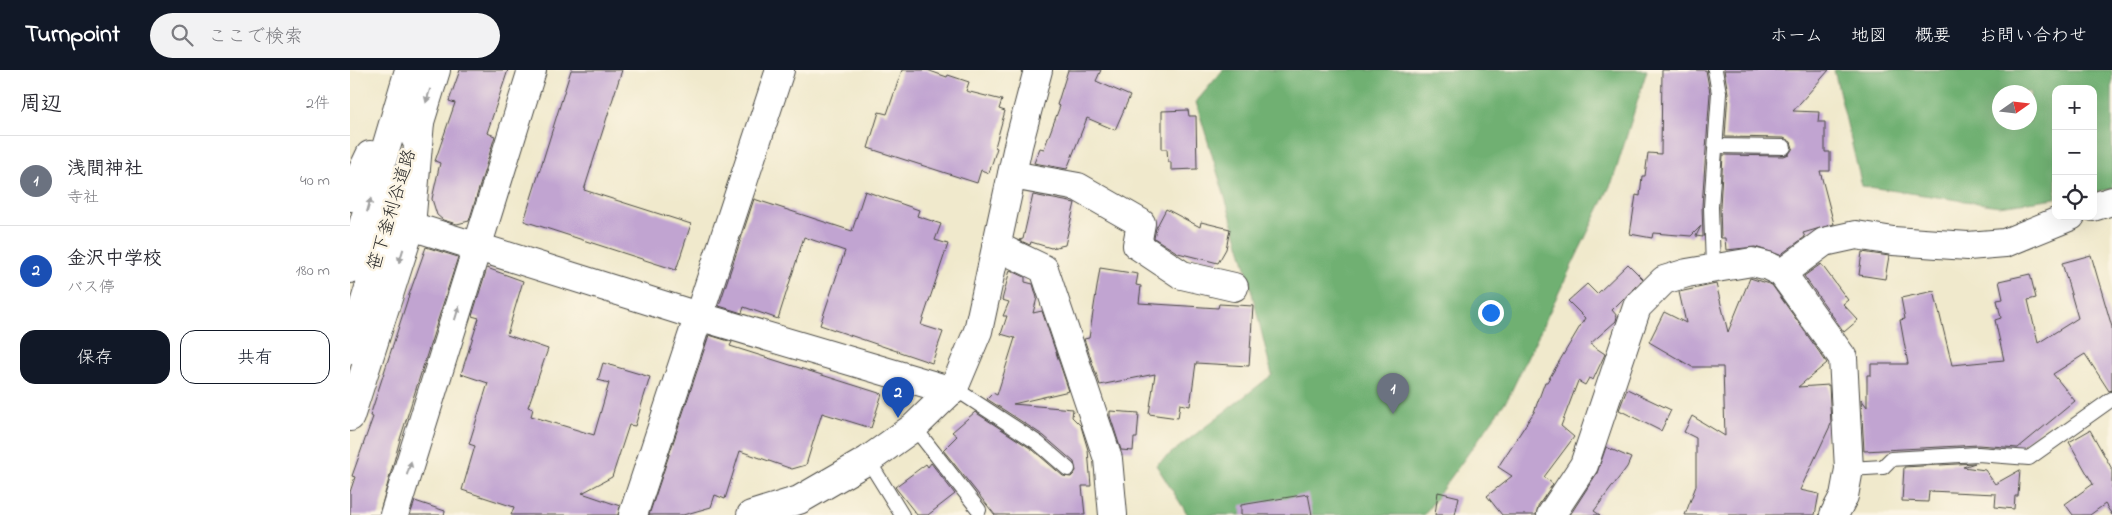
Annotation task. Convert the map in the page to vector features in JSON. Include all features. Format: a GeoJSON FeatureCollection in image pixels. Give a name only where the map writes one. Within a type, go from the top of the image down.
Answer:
{"type":"FeatureCollection","features":[{"type":"Feature","properties":{"kind":"street","name":"笹下釜利谷道路"},"geometry":{"type":"LineString","coordinates":[[350,350],[436,70]]}},
{"type":"Feature","properties":{"kind":"street"},"geometry":{"type":"LineString","coordinates":[[394,515],[532,70]]}},
{"type":"Feature","properties":{"kind":"street"},"geometry":{"type":"LineString","coordinates":[[633,515],[780,70]]}},
{"type":"Feature","properties":{"kind":"street"},"geometry":{"type":"LineString","coordinates":[[751,515],[799,500],[868,460],[914,427],[953,389],[978,332],[1012,176],[1038,70]]}},
{"type":"Feature","properties":{"kind":"street","name":"笹下釜利谷道路"},"geometry":{"type":"LineString","coordinates":[[350,269],[408,74]]}},
{"type":"Feature","properties":{"kind":"street"},"geometry":{"type":"LineString","coordinates":[[350,196],[408,74]]}},
{"type":"Feature","properties":{"kind":"street"},"geometry":{"type":"LineString","coordinates":[[350,417],[410,226],[420,122]]}},
{"type":"Feature","properties":{"kind":"street"},"geometry":{"type":"LineString","coordinates":[[1012,176],[1078,187],[1141,223],[1137,245],[1182,276],[1234,287]]}},
{"type":"Feature","properties":{"kind":"street"},"geometry":{"type":"LineString","coordinates":[[2097,206],[2112,201]]}},
{"type":"Feature","properties":{"kind":"street"},"geometry":{"type":"LineString","coordinates":[[1782,273],[1824,242],[1856,235],[1893,242],[1968,246],[2005,243],[2061,220]]}},
{"type":"Feature","properties":{"kind":"street"},"geometry":{"type":"LineString","coordinates":[[410,226],[698,316],[953,389]]}},
{"type":"Feature","properties":{"kind":"street"},"geometry":{"type":"LineString","coordinates":[[996,246],[1044,269],[1108,459],[1113,515]]}},
{"type":"Feature","properties":{"kind":"street"},"geometry":{"type":"LineString","coordinates":[[1551,515],[1584,465],[1637,308],[1664,280],[1713,268],[1752,262],[1768,266],[1782,273],[1843,358],[1849,469],[1844,496],[1834,515]]}},
{"type":"Feature","properties":{"kind":"lane"},"geometry":{"type":"LineString","coordinates":[[1713,268],[1711,207],[1719,93],[1715,70]]}},
{"type":"Feature","properties":{"kind":"lane"},"geometry":{"type":"LineString","coordinates":[[1716,146],[1784,147]]}},
{"type":"Feature","properties":{"kind":"lane"},"geometry":{"type":"LineString","coordinates":[[953,389],[1038,443],[1068,469]]}},
{"type":"Feature","properties":{"kind":"lane"},"geometry":{"type":"LineString","coordinates":[[1849,469],[1883,467],[1891,459],[1910,457],[1978,454],[2029,458],[2112,399]]}},
{"type":"Feature","properties":{"kind":"lane"},"geometry":{"type":"LineString","coordinates":[[914,427],[979,510]]}},
{"type":"Feature","properties":{"kind":"lane"},"geometry":{"type":"LineString","coordinates":[[868,460],[902,515]]}},
{"type":"Feature","properties":{"kind":"green space"},"geometry":{"type":"Polygon","coordinates":[[[1223,70],[1647,70],[1613,180],[1508,398],[1424,515],[1188,515],[1156,465],[1272,375],[1244,260],[1196,102],[1223,70]]]}},
{"type":"Feature","properties":{"kind":"green space"},"geometry":{"type":"Polygon","coordinates":[[[1834,70],[2112,70],[2112,189],[2097,191],[2097,85],[2052,85],[2052,199],[1999,206],[1862,186],[1834,70]]]}},
{"type":"Feature","properties":{"kind":"building"},"geometry":{"type":"Polygon","coordinates":[[[460,70],[508,70],[487,133],[495,136],[469,221],[457,224],[443,220],[437,215],[432,199],[440,163],[435,161],[455,103],[449,101],[460,70]]]}},
{"type":"Feature","properties":{"kind":"building"},"geometry":{"type":"Polygon","coordinates":[[[571,70],[622,70],[584,190],[691,224],[676,270],[524,221],[571,70]]]}},
{"type":"Feature","properties":{"kind":"building"},"geometry":{"type":"Polygon","coordinates":[[[902,70],[927,70],[947,77],[948,75],[969,82],[966,91],[1002,100],[999,109],[1005,111],[995,147],[997,148],[989,173],[981,170],[977,183],[868,148],[879,112],[887,114],[902,70]]]}},
{"type":"Feature","properties":{"kind":"building"},"geometry":{"type":"Polygon","coordinates":[[[1068,70],[1101,70],[1096,81],[1130,96],[1115,130],[1087,118],[1067,169],[1034,163],[1040,148],[1044,149],[1060,106],[1057,105],[1068,70]]]}},
{"type":"Feature","properties":{"kind":"building"},"geometry":{"type":"Polygon","coordinates":[[[1662,70],[1706,70],[1710,93],[1702,206],[1703,237],[1696,236],[1701,226],[1691,236],[1653,233],[1652,238],[1630,234],[1636,195],[1640,196],[1642,176],[1645,176],[1648,153],[1661,154],[1662,70]]]}},
{"type":"Feature","properties":{"kind":"building"},"geometry":{"type":"Polygon","coordinates":[[[1724,70],[1829,70],[1793,111],[1819,112],[1818,122],[1825,122],[1825,152],[1830,152],[1830,171],[1820,171],[1834,224],[1803,233],[1805,237],[1780,255],[1755,247],[1726,250],[1725,238],[1721,238],[1720,207],[1723,155],[1784,156],[1789,154],[1793,148],[1791,142],[1784,138],[1725,137],[1728,93],[1724,70]]]}},
{"type":"Feature","properties":{"kind":"building"},"geometry":{"type":"Polygon","coordinates":[[[1188,110],[1189,116],[1196,116],[1197,169],[1171,170],[1167,149],[1162,149],[1162,111],[1188,110]]]}},
{"type":"Feature","properties":{"kind":"building"},"geometry":{"type":"Polygon","coordinates":[[[865,191],[919,210],[917,216],[941,224],[935,240],[948,244],[921,325],[943,332],[932,363],[820,325],[845,251],[804,237],[778,319],[744,307],[742,313],[719,306],[754,199],[852,231],[865,191]]]}},
{"type":"Feature","properties":{"kind":"building"},"geometry":{"type":"Polygon","coordinates":[[[1033,195],[1075,203],[1065,245],[1051,248],[1031,242],[1030,245],[1019,240],[1023,239],[1033,195]]]}},
{"type":"Feature","properties":{"kind":"building"},"geometry":{"type":"Polygon","coordinates":[[[1166,209],[1200,227],[1201,222],[1230,229],[1226,249],[1218,263],[1178,253],[1154,238],[1156,228],[1166,209]]]}},
{"type":"Feature","properties":{"kind":"building"},"geometry":{"type":"Polygon","coordinates":[[[426,247],[458,257],[401,436],[379,515],[350,515],[350,492],[355,477],[352,476],[373,417],[370,416],[426,247]]]}},
{"type":"Feature","properties":{"kind":"building"},"geometry":{"type":"Polygon","coordinates":[[[1862,252],[1889,256],[1885,279],[1859,275],[1862,252]]]}},
{"type":"Feature","properties":{"kind":"building"},"geometry":{"type":"Polygon","coordinates":[[[2091,255],[2112,327],[2112,390],[2109,391],[2085,354],[2053,374],[2075,401],[2018,448],[1978,445],[1864,451],[1861,399],[1867,407],[1867,375],[1871,375],[1871,364],[1908,364],[1900,320],[1905,319],[1901,298],[1934,291],[1952,365],[2004,360],[1995,320],[2001,318],[1997,300],[2003,299],[1999,281],[2030,274],[2036,298],[2028,300],[2038,343],[2078,318],[2062,263],[2091,255]]]}},
{"type":"Feature","properties":{"kind":"building"},"geometry":{"type":"Polygon","coordinates":[[[1628,264],[1643,279],[1612,310],[1617,316],[1616,321],[1590,344],[1605,354],[1593,380],[1589,378],[1585,385],[1578,381],[1561,426],[1574,437],[1544,477],[1553,484],[1538,506],[1536,515],[1502,515],[1487,496],[1512,476],[1498,467],[1534,412],[1545,382],[1547,382],[1585,318],[1568,301],[1587,284],[1597,294],[1628,264]]]}},
{"type":"Feature","properties":{"kind":"building"},"geometry":{"type":"Polygon","coordinates":[[[1821,264],[1848,300],[1843,304],[1858,320],[1844,332],[1804,276],[1821,264]]]}},
{"type":"Feature","properties":{"kind":"building"},"geometry":{"type":"Polygon","coordinates":[[[487,268],[523,281],[507,335],[548,349],[528,407],[533,409],[531,416],[594,435],[609,383],[598,380],[603,363],[650,377],[635,426],[629,425],[612,477],[582,493],[620,506],[618,515],[511,515],[514,507],[462,490],[475,446],[469,444],[488,383],[461,374],[479,318],[472,316],[487,268]]]}},
{"type":"Feature","properties":{"kind":"building"},"geometry":{"type":"Polygon","coordinates":[[[1100,268],[1138,274],[1136,285],[1141,286],[1139,303],[1218,308],[1219,304],[1253,306],[1249,366],[1196,363],[1190,406],[1180,404],[1178,418],[1149,414],[1155,374],[1100,385],[1084,339],[1089,338],[1100,268]]]}},
{"type":"Feature","properties":{"kind":"building"},"geometry":{"type":"Polygon","coordinates":[[[1010,270],[1025,277],[1025,282],[1033,284],[1037,298],[1033,313],[1042,311],[1069,391],[1013,404],[1073,409],[1072,417],[1081,426],[1088,450],[1091,486],[1082,486],[1085,515],[995,515],[943,450],[957,436],[952,432],[975,412],[1033,450],[1063,476],[1071,477],[1076,471],[1074,462],[1044,436],[987,399],[993,393],[997,395],[1015,338],[1001,334],[1007,316],[1003,316],[1009,302],[1002,300],[1010,270]]]}},
{"type":"Feature","properties":{"kind":"building"},"geometry":{"type":"Polygon","coordinates":[[[1750,278],[1772,285],[1827,363],[1798,387],[1829,385],[1831,424],[1800,490],[1819,494],[1815,515],[1685,515],[1696,486],[1696,438],[1684,432],[1692,416],[1725,436],[1723,367],[1692,367],[1649,342],[1664,312],[1686,323],[1679,292],[1716,284],[1728,332],[1750,278]]]}},
{"type":"Feature","properties":{"kind":"building"},"geometry":{"type":"Polygon","coordinates":[[[709,335],[732,342],[730,346],[882,394],[871,428],[822,413],[806,465],[792,469],[740,451],[725,499],[715,495],[711,507],[683,515],[649,515],[709,335]]]}},
{"type":"Feature","properties":{"kind":"building"},"geometry":{"type":"Polygon","coordinates":[[[1627,389],[1671,410],[1661,431],[1619,410],[1627,389]]]}},
{"type":"Feature","properties":{"kind":"building"},"geometry":{"type":"Polygon","coordinates":[[[1110,411],[1139,413],[1137,438],[1134,438],[1133,451],[1121,450],[1110,411]]]}},
{"type":"Feature","properties":{"kind":"building"},"geometry":{"type":"Polygon","coordinates":[[[2090,430],[2112,469],[2112,515],[2105,504],[2090,515],[2073,515],[2065,504],[2093,484],[2069,442],[2090,430]]]}},
{"type":"Feature","properties":{"kind":"building"},"geometry":{"type":"Polygon","coordinates":[[[1606,447],[1631,458],[1627,467],[1594,511],[1600,515],[1570,515],[1597,473],[1606,447]]]}},
{"type":"Feature","properties":{"kind":"building"},"geometry":{"type":"Polygon","coordinates":[[[931,463],[955,494],[928,515],[917,515],[895,487],[926,464],[928,467],[931,463]]]}},
{"type":"Feature","properties":{"kind":"building"},"geometry":{"type":"Polygon","coordinates":[[[1975,463],[1963,467],[1985,470],[1995,484],[2020,470],[2018,496],[2015,496],[2014,509],[1995,507],[1996,494],[1929,491],[1928,502],[1902,501],[1904,467],[1975,463]]]}},
{"type":"Feature","properties":{"kind":"building"},"geometry":{"type":"Polygon","coordinates":[[[1438,492],[1459,497],[1455,515],[1435,515],[1438,492]]]}},
{"type":"Feature","properties":{"kind":"building"},"geometry":{"type":"Polygon","coordinates":[[[1308,494],[1312,515],[1241,515],[1241,505],[1308,494]]]}},
{"type":"Feature","properties":{"kind":"building"},"geometry":{"type":"Polygon","coordinates":[[[415,501],[445,511],[444,515],[410,515],[415,501]]]}},
{"type":"Feature","properties":{"kind":"place","name":"浅間神社"},"geometry":{"type":"Point","coordinates":[1393,414]}},
{"type":"Feature","properties":{"kind":"place","name":"金沢中学校"},"geometry":{"type":"Point","coordinates":[898,418]}}]}
